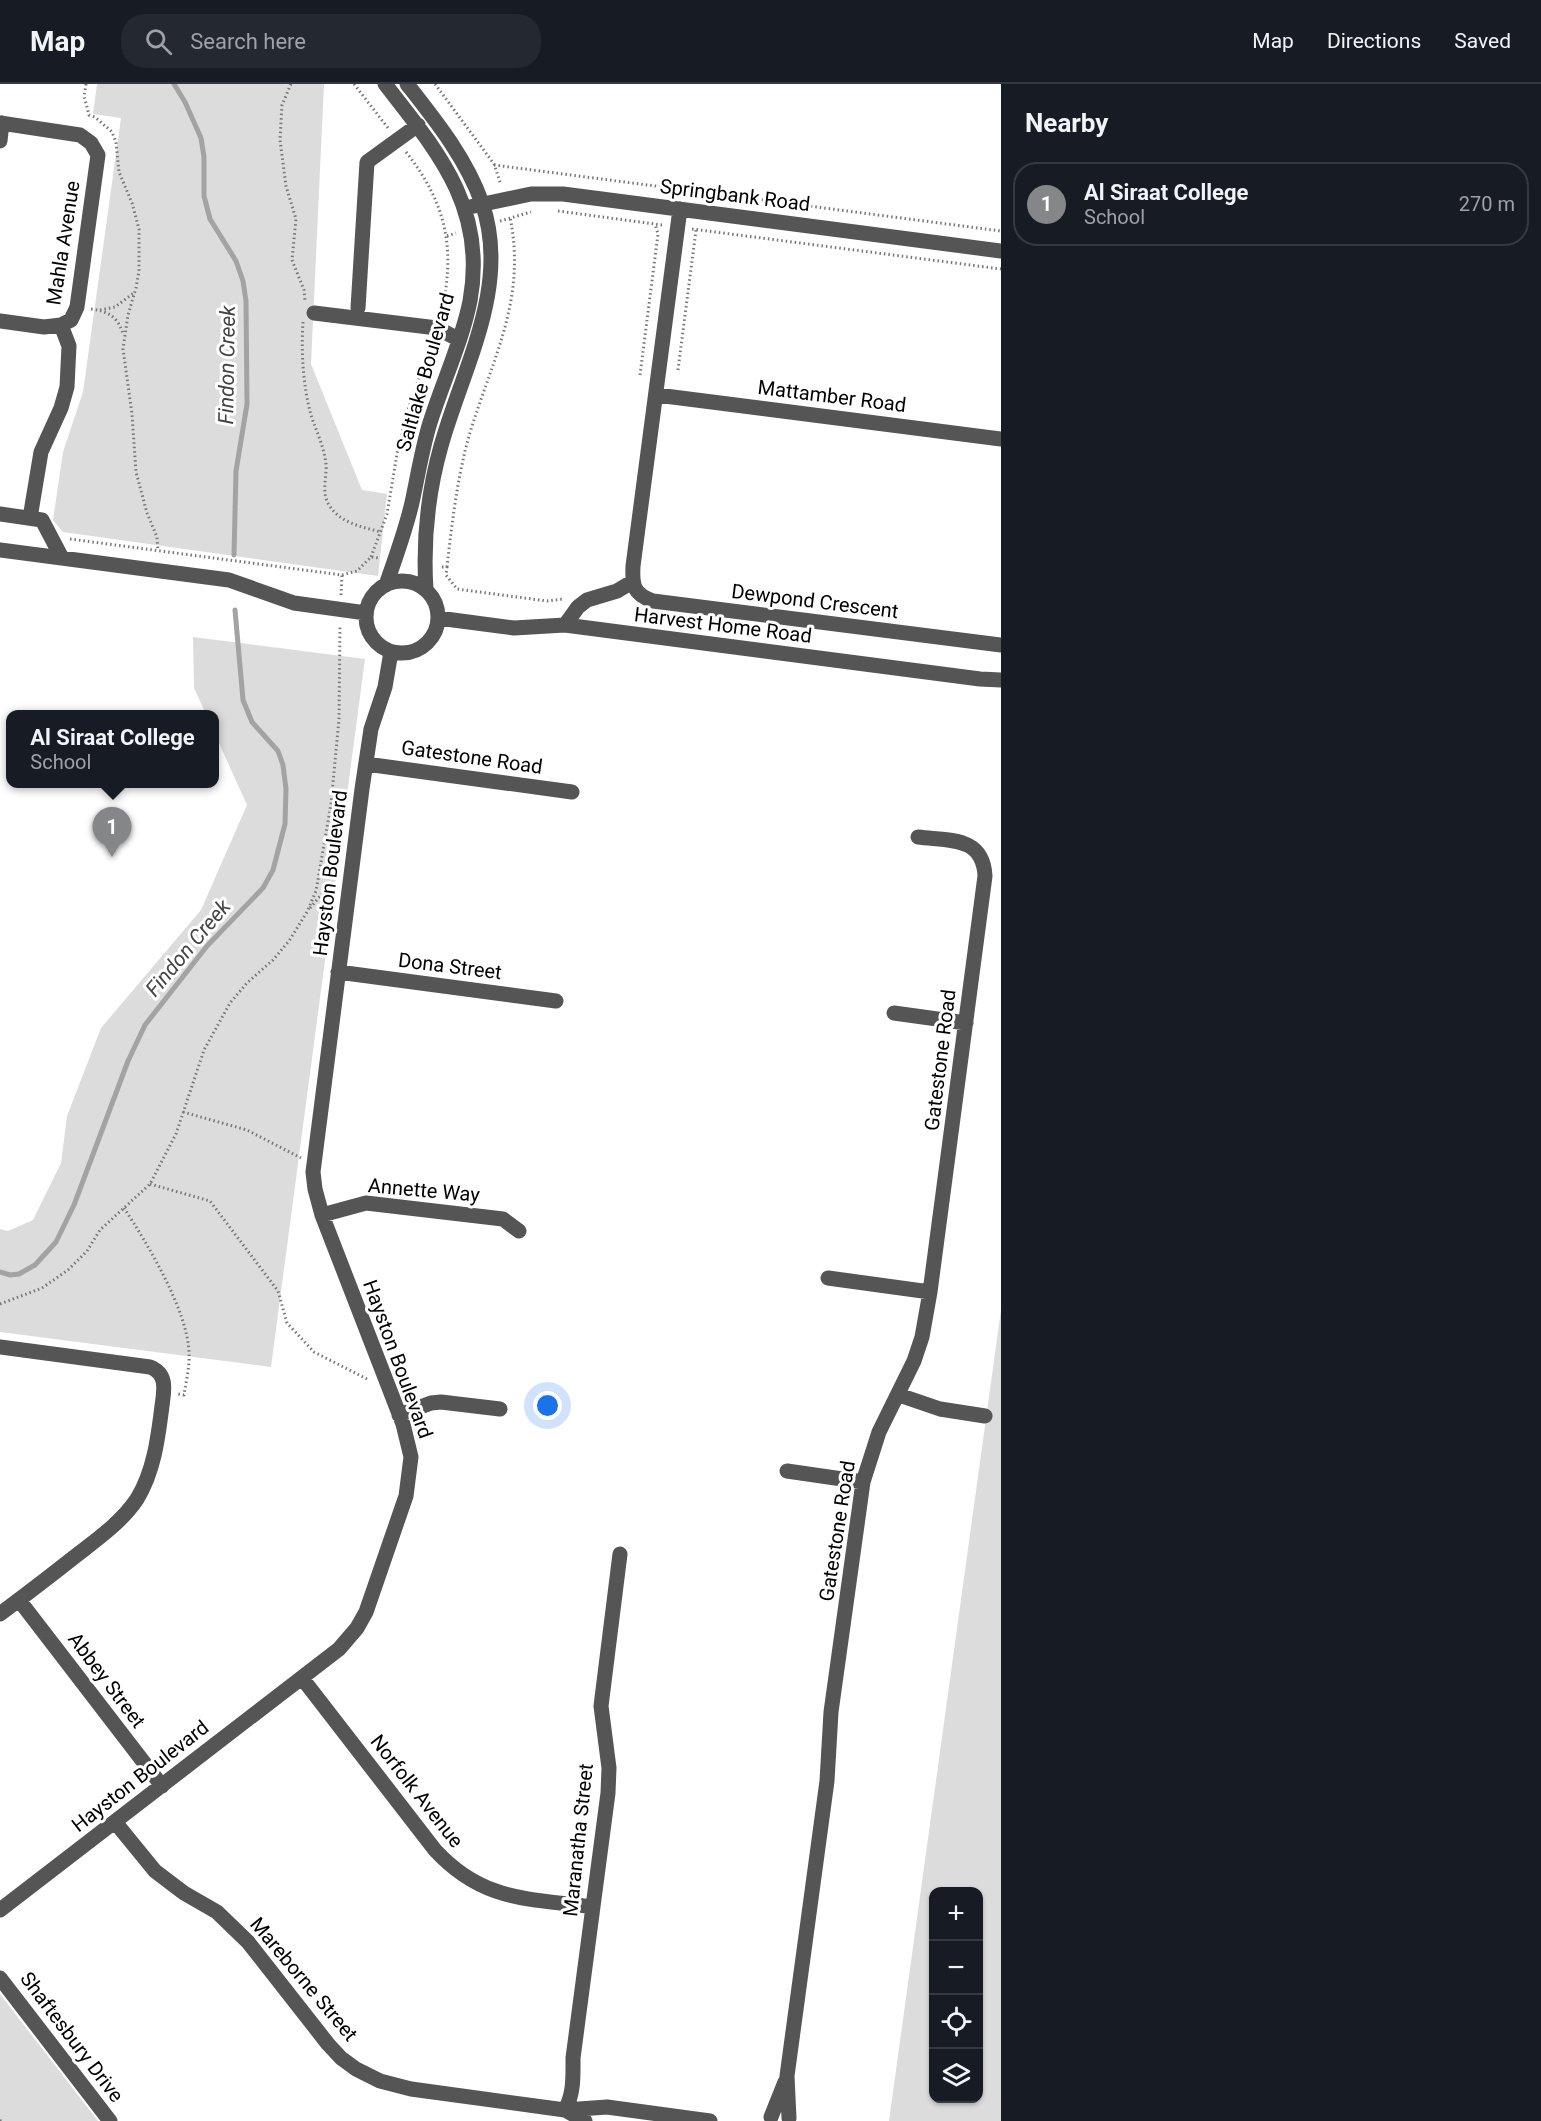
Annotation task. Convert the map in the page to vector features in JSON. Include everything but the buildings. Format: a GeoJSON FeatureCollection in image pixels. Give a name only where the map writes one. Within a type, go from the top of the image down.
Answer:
{"type":"FeatureCollection","features":[{"type":"Feature","properties":{"kind":"street","name":"Saltlake Boulevard"},"geometry":{"type":"LineString","coordinates":[[385,84],[442,158],[453,180],[465,208],[470,230],[472,275],[470,300],[426,435],[411,508],[386,585]]}},
{"type":"Feature","properties":{"kind":"street","name":"Saltlake Boulevard"},"geometry":{"type":"LineString","coordinates":[[407,84],[450,140],[470,173],[482,205],[490,247],[488,294],[478,337],[440,448],[429,514],[424,565],[426,590]]}},
{"type":"Feature","properties":{"kind":"street"},"geometry":{"type":"LineString","coordinates":[[0,141],[1,123]]}},
{"type":"Feature","properties":{"kind":"street","name":"Mahla Avenue"},"geometry":{"type":"LineString","coordinates":[[1,123],[80,135],[91,143],[98,154],[77,307],[71,320],[61,325],[69,346],[67,387],[61,408],[40,452],[30,518]]}},
{"type":"Feature","properties":{"kind":"street"},"geometry":{"type":"LineString","coordinates":[[358,308],[367,162],[418,125]]}},
{"type":"Feature","properties":{"kind":"street","name":"Springbank Road"},"geometry":{"type":"LineString","coordinates":[[465,208],[544,193],[1001,251]]}},
{"type":"Feature","properties":{"kind":"street"},"geometry":{"type":"LineString","coordinates":[[566,625],[578,607],[587,600],[617,591],[632,582],[680,209]]}},
{"type":"Feature","properties":{"kind":"street"},"geometry":{"type":"LineString","coordinates":[[314,313],[436,328],[459,339]]}},
{"type":"Feature","properties":{"kind":"street"},"geometry":{"type":"LineString","coordinates":[[0,321],[44,327],[61,325]]}},
{"type":"Feature","properties":{"kind":"street","name":"Mattamber Road"},"geometry":{"type":"LineString","coordinates":[[657,394],[1001,439]]}},
{"type":"Feature","properties":{"kind":"street"},"geometry":{"type":"LineString","coordinates":[[0,513],[42,520],[62,558]]}},
{"type":"Feature","properties":{"kind":"street"},"geometry":{"type":"LineString","coordinates":[[0,550],[229,580],[294,603],[366,613]]}},
{"type":"Feature","properties":{"kind":"street"},"geometry":{"type":"LineString","coordinates":[[396,581],[407,581],[417,584],[433,598],[438,618],[436,629],[431,639],[423,647],[413,652],[402,654],[391,652],[380,646],[371,637],[366,625],[369,602],[376,592],[386,585],[396,581]]}},
{"type":"Feature","properties":{"kind":"street","name":"Dewpond Crescent"},"geometry":{"type":"LineString","coordinates":[[632,582],[639,594],[653,601],[1001,645]]}},
{"type":"Feature","properties":{"kind":"street","name":"Harvest Home Road"},"geometry":{"type":"LineString","coordinates":[[438,618],[514,628],[566,625],[1001,680]]}},
{"type":"Feature","properties":{"kind":"street","name":"Hayston Boulevard"},"geometry":{"type":"LineString","coordinates":[[0,1910],[339,1649],[357,1628],[366,1612],[406,1496],[411,1457],[408,1441],[322,1215],[315,1189],[314,1161],[352,859],[371,729],[385,687],[391,652]]}},
{"type":"Feature","properties":{"kind":"street","name":"Gatestone Road"},"geometry":{"type":"LineString","coordinates":[[366,764],[572,792]]}},
{"type":"Feature","properties":{"kind":"street","name":"Gatestone Road"},"geometry":{"type":"LineString","coordinates":[[791,2119],[787,2076],[827,1781],[831,1712],[863,1482],[879,1432],[899,1395],[922,1337],[930,1292],[985,876],[983,859],[979,852],[971,846],[918,837]]}},
{"type":"Feature","properties":{"kind":"street","name":"Dona Street"},"geometry":{"type":"LineString","coordinates":[[338,972],[556,1001]]}},
{"type":"Feature","properties":{"kind":"street"},"geometry":{"type":"LineString","coordinates":[[894,1013],[966,1023]]}},
{"type":"Feature","properties":{"kind":"street","name":"Annette Way"},"geometry":{"type":"LineString","coordinates":[[322,1215],[366,1203],[503,1219],[519,1231]]}},
{"type":"Feature","properties":{"kind":"street"},"geometry":{"type":"LineString","coordinates":[[828,1278],[930,1292]]}},
{"type":"Feature","properties":{"kind":"street"},"geometry":{"type":"LineString","coordinates":[[0,1347],[150,1367],[162,1377],[164,1391],[152,1464],[137,1498],[124,1516],[0,1614]]}},
{"type":"Feature","properties":{"kind":"street"},"geometry":{"type":"LineString","coordinates":[[899,1395],[940,1409],[986,1416]]}},
{"type":"Feature","properties":{"kind":"street"},"geometry":{"type":"LineString","coordinates":[[399,1415],[431,1403],[441,1402],[500,1409]]}},
{"type":"Feature","properties":{"kind":"street"},"geometry":{"type":"LineString","coordinates":[[787,1471],[863,1482]]}},
{"type":"Feature","properties":{"kind":"street","name":"Maranatha Street"},"geometry":{"type":"LineString","coordinates":[[565,2116],[573,2089],[573,2058],[608,1793],[609,1768],[602,1724],[602,1689],[620,1554]]}},
{"type":"Feature","properties":{"kind":"street","name":"Abbey Street"},"geometry":{"type":"LineString","coordinates":[[19,1600],[162,1786]]}},
{"type":"Feature","properties":{"kind":"street","name":"Norfolk Avenue"},"geometry":{"type":"LineString","coordinates":[[302,1678],[449,1865],[478,1885],[498,1893],[593,1908]]}},
{"type":"Feature","properties":{"kind":"street","name":"Mareborne Street"},"geometry":{"type":"LineString","coordinates":[[115,1822],[155,1871],[184,1893],[217,1912],[248,1942],[328,2044],[356,2069],[403,2088],[585,2121]]}},
{"type":"Feature","properties":{"kind":"street","name":"Shaftesbury Drive"},"geometry":{"type":"LineString","coordinates":[[0,1978],[110,2121]]}},
{"type":"Feature","properties":{"kind":"street","name":"Gatestone Road"},"geometry":{"type":"LineString","coordinates":[[768,2119],[787,2076]]}},
{"type":"Feature","properties":{"kind":"street","name":"Mareborne Street"},"geometry":{"type":"LineString","coordinates":[[565,2116],[607,2107],[710,2121]]}},
{"type":"Feature","properties":{"kind":"street"},"geometry":{"type":"LineString","coordinates":[[768,2119],[777,2116],[791,2119]]}},
{"type":"Feature","properties":{"kind":"path"},"geometry":{"type":"LineString","coordinates":[[86,84],[84,96],[88,115],[95,117],[112,132],[116,142],[119,172],[136,214],[140,246],[139,271],[124,335],[124,363],[132,414],[136,472],[147,513],[158,537],[158,551]]}},
{"type":"Feature","properties":{"kind":"path"},"geometry":{"type":"LineString","coordinates":[[494,165],[1001,231]]}},
{"type":"Feature","properties":{"kind":"path"},"geometry":{"type":"LineString","coordinates":[[640,375],[658,234],[655,224],[659,187]]}},
{"type":"Feature","properties":{"kind":"path"},"geometry":{"type":"LineString","coordinates":[[487,225],[541,209]]}},
{"type":"Feature","properties":{"kind":"path"},"geometry":{"type":"LineString","coordinates":[[552,211],[1001,269]]}},
{"type":"Feature","properties":{"kind":"path"},"geometry":{"type":"LineString","coordinates":[[447,236],[470,230]]}},
{"type":"Feature","properties":{"kind":"path"},"geometry":{"type":"LineString","coordinates":[[678,370],[696,230]]}},
{"type":"Feature","properties":{"kind":"path"},"geometry":{"type":"LineString","coordinates":[[77,307],[110,309],[135,292]]}},
{"type":"Feature","properties":{"kind":"path"},"geometry":{"type":"LineString","coordinates":[[98,310],[115,318],[124,335]]}},
{"type":"Feature","properties":{"kind":"path"},"geometry":{"type":"LineString","coordinates":[[52,537],[342,575],[357,571],[370,557],[395,561]]}},
{"type":"Feature","properties":{"kind":"path"},"geometry":{"type":"LineString","coordinates":[[424,565],[447,567],[446,575],[457,589],[547,601],[566,598]]}},
{"type":"Feature","properties":{"kind":"path"},"geometry":{"type":"LineString","coordinates":[[307,912],[316,891],[331,804],[339,719],[342,575]]}},
{"type":"Feature","properties":{"kind":"path"},"geometry":{"type":"LineString","coordinates":[[0,1304],[42,1288],[68,1270],[87,1251],[100,1230],[150,1184],[169,1151],[204,1050],[230,1003],[247,983],[273,960],[289,941],[307,912],[352,859]]}},
{"type":"Feature","properties":{"kind":"path"},"geometry":{"type":"LineString","coordinates":[[183,1112],[247,1130],[298,1158],[314,1161]]}},
{"type":"Feature","properties":{"kind":"path"},"geometry":{"type":"LineString","coordinates":[[150,1184],[210,1201],[278,1291],[287,1323],[314,1352],[367,1379],[383,1374]]}},
{"type":"Feature","properties":{"kind":"path"},"geometry":{"type":"LineString","coordinates":[[124,1208],[175,1300],[189,1350],[184,1395],[164,1391]]}},
{"type":"Feature","properties":{"kind":"shaded area"},"geometry":{"type":"Polygon","coordinates":[[[97,84],[324,84],[311,364],[362,490],[387,494],[378,576],[63,532],[53,520],[63,452],[83,392],[121,118],[93,114],[97,84]]]}},
{"type":"Feature","properties":{"kind":"shaded area"},"geometry":{"type":"Polygon","coordinates":[[[193,637],[365,659],[271,1367],[0,1332],[0,1229],[8,1231],[33,1220],[61,1163],[67,1116],[101,1028],[201,910],[247,805],[219,743],[219,710],[204,710],[194,688],[193,637]]]}},
{"type":"Feature","properties":{"kind":"shaded area"},"geometry":{"type":"Polygon","coordinates":[[[1001,1310],[1001,2121],[889,2121],[1001,1310]]]}},
{"type":"Feature","properties":{"kind":"shaded area"},"geometry":{"type":"Polygon","coordinates":[[[0,1994],[98,2121],[0,2121],[0,1994]]]}},
{"type":"Feature","properties":{"kind":"waterway","name":"Findon Creek"},"geometry":{"type":"LineString","coordinates":[[174,84],[201,138],[204,157],[204,196],[210,219],[236,261],[243,281],[246,301],[247,404],[236,471],[234,555]]}},
{"type":"Feature","properties":{"kind":"waterway","name":"Findon Creek"},"geometry":{"type":"LineString","coordinates":[[0,1272],[10,1275],[19,1274],[35,1265],[56,1242],[74,1205],[128,1061],[145,1025],[207,946],[263,888],[273,870],[285,824],[286,789],[283,765],[278,751],[252,722],[243,700],[235,610]]}},
{"type":"Feature","properties":{"kind":"place","name":"Al Siraat College"},"geometry":{"type":"Point","coordinates":[112,857]}}]}
